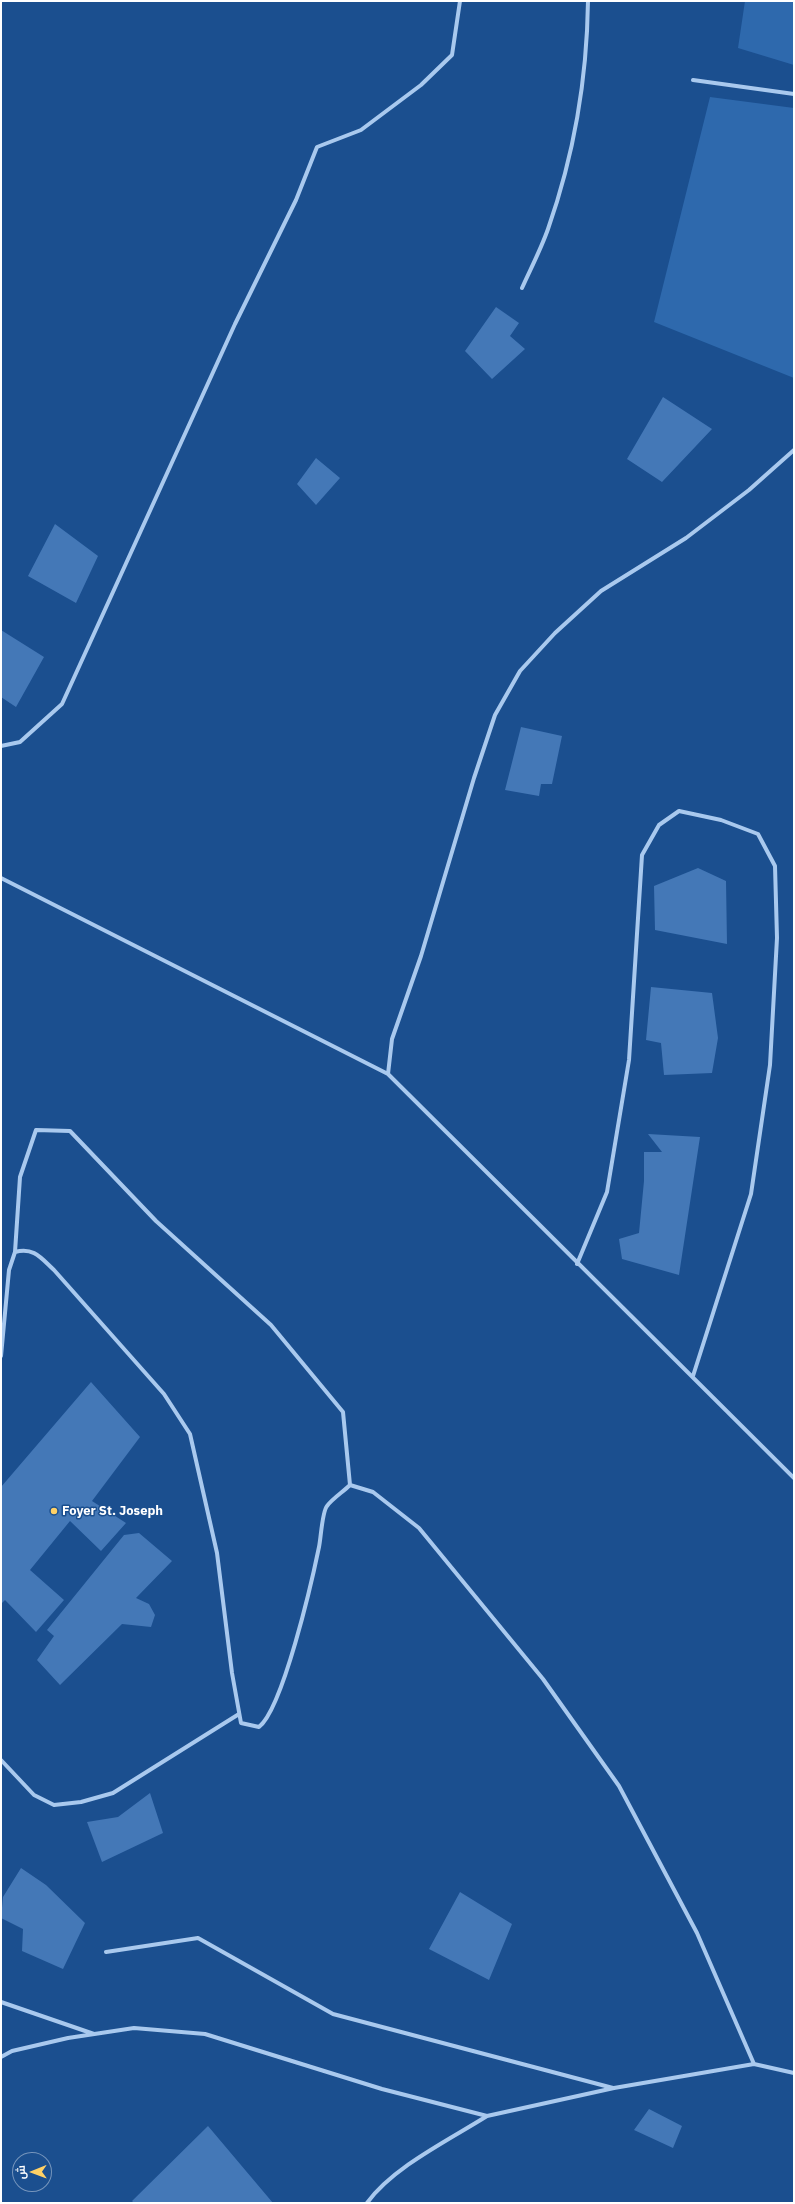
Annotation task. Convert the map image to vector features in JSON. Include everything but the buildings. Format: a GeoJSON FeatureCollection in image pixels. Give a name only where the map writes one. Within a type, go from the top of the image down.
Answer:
{"type":"FeatureCollection","features":[{"type":"Feature","properties":{"kind":"street"},"geometry":{"type":"LineString","coordinates":[[1,746],[20,742],[62,704],[234,324],[296,200],[317,147],[361,130],[421,85],[452,55],[460,1]]}},
{"type":"Feature","properties":{"kind":"street"},"geometry":{"type":"LineString","coordinates":[[522,288],[548,230],[566,173],[584,80],[588,1]]}},
{"type":"Feature","properties":{"kind":"street"},"geometry":{"type":"LineString","coordinates":[[693,80],[794,94]]}},
{"type":"Feature","properties":{"kind":"street"},"geometry":{"type":"LineString","coordinates":[[388,1074],[392,1039],[421,956],[474,778],[496,715],[520,671],[555,634],[601,591],[686,538],[749,490],[794,450]]}},
{"type":"Feature","properties":{"kind":"street"},"geometry":{"type":"LineString","coordinates":[[577,1264],[607,1192],[629,1060],[642,855],[659,825],[679,811],[721,820],[758,834],[775,866],[777,938],[770,1065],[751,1194],[693,1376]]}},
{"type":"Feature","properties":{"kind":"street"},"geometry":{"type":"LineString","coordinates":[[1,878],[388,1074],[577,1264],[693,1376],[794,1478]]}},
{"type":"Feature","properties":{"kind":"street"},"geometry":{"type":"LineString","coordinates":[[1,1356],[9,1270],[15,1252],[20,1176],[36,1130],[70,1130],[156,1221],[271,1325],[343,1412],[350,1485]]}},
{"type":"Feature","properties":{"kind":"street"},"geometry":{"type":"LineString","coordinates":[[15,1252],[25,1250],[36,1253],[54,1270],[164,1394],[190,1434],[217,1553],[232,1673],[242,1723],[259,1727],[265,1722],[272,1710],[298,1634],[319,1548],[326,1507],[350,1485]]}},
{"type":"Feature","properties":{"kind":"street"},"geometry":{"type":"LineString","coordinates":[[350,1485],[373,1492],[420,1528],[543,1679],[619,1786],[697,1934],[754,2064]]}},
{"type":"Feature","properties":{"kind":"street"},"geometry":{"type":"LineString","coordinates":[[1,1760],[34,1795],[54,1805],[81,1802],[113,1793],[239,1714]]}},
{"type":"Feature","properties":{"kind":"street"},"geometry":{"type":"LineString","coordinates":[[106,1952],[198,1938],[333,2014],[614,2088]]}},
{"type":"Feature","properties":{"kind":"street"},"geometry":{"type":"LineString","coordinates":[[1,2002],[94,2034]]}},
{"type":"Feature","properties":{"kind":"street"},"geometry":{"type":"LineString","coordinates":[[1,2056],[12,2051],[94,2034],[134,2028],[205,2034],[382,2089],[487,2116]]}},
{"type":"Feature","properties":{"kind":"street"},"geometry":{"type":"LineString","coordinates":[[367,2203],[372,2196],[409,2164],[487,2116],[614,2088],[754,2064],[794,2073]]}},
{"type":"Feature","properties":{"kind":"shaded area"},"geometry":{"type":"Polygon","coordinates":[[[745,1],[794,1],[794,65],[738,48],[745,1]]]}},
{"type":"Feature","properties":{"kind":"shaded area"},"geometry":{"type":"Polygon","coordinates":[[[710,97],[794,108],[794,378],[654,322],[710,97]]]}},
{"type":"Feature","properties":{"kind":"place","name":"Foyer St. Joseph"},"geometry":{"type":"Point","coordinates":[54,1511]}}]}
